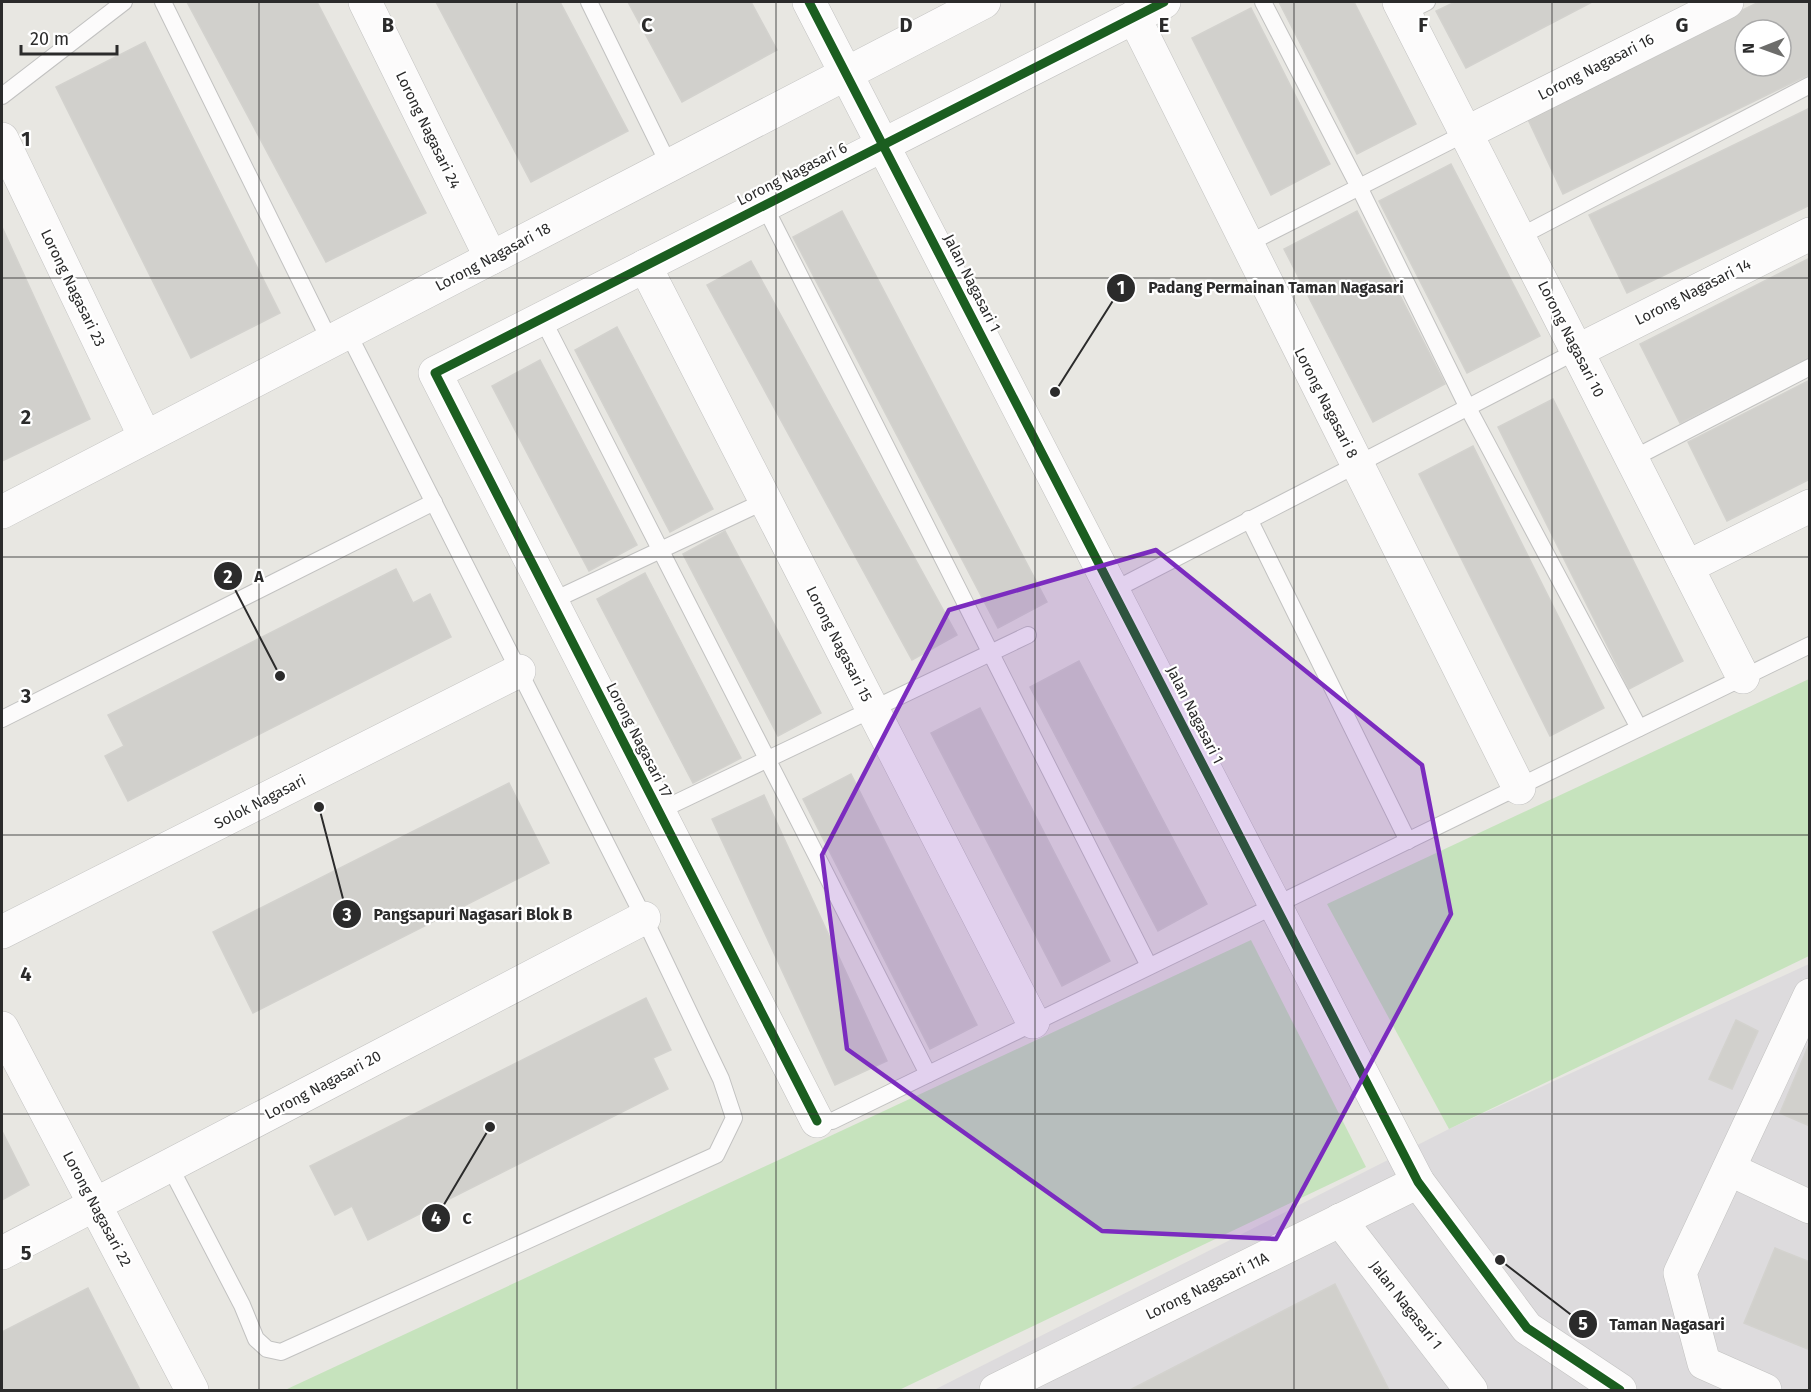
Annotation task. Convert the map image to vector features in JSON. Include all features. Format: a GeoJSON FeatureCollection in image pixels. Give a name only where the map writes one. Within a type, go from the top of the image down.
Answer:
{"type":"FeatureCollection","features":[{"type":"Feature","properties":{"kind":"street","name":"Lorong Nagasari 24"},"geometry":{"type":"LineString","coordinates":[[365,2],[491,258]]}},
{"type":"Feature","properties":{"kind":"street","name":"Jalan Nagasari 1"},"geometry":{"type":"LineString","coordinates":[[809,2],[1418,1182],[1527,1328],[1620,1390]]}},
{"type":"Feature","properties":{"kind":"street","name":"Lorong Nagasari 18"},"geometry":{"type":"LineString","coordinates":[[2,512],[984,2]]}},
{"type":"Feature","properties":{"kind":"street","name":"Lorong Nagasari 6"},"geometry":{"type":"LineString","coordinates":[[435,373],[1164,2]]}},
{"type":"Feature","properties":{"kind":"street","name":"Lorong Nagasari 16"},"geometry":{"type":"LineString","coordinates":[[1466,133],[1727,2]]}},
{"type":"Feature","properties":{"kind":"street","name":"Lorong Nagasari 10"},"geometry":{"type":"LineString","coordinates":[[1410,5],[1466,133],[1743,677]]}},
{"type":"Feature","properties":{"kind":"street","name":"Lorong Nagasari 8"},"geometry":{"type":"LineString","coordinates":[[1134,17],[1519,788]]}},
{"type":"Feature","properties":{"kind":"street","name":"Lorong Nagasari 23"},"geometry":{"type":"LineString","coordinates":[[2,139],[145,437]]}},
{"type":"Feature","properties":{"kind":"street","name":"Lorong Nagasari 14"},"geometry":{"type":"LineString","coordinates":[[1577,351],[1809,234]]}},
{"type":"Feature","properties":{"kind":"street","name":"Lorong Nagasari 15"},"geometry":{"type":"LineString","coordinates":[[645,266],[1032,1022]]}},
{"type":"Feature","properties":{"kind":"street","name":"Lorong Nagasari 17"},"geometry":{"type":"LineString","coordinates":[[435,373],[818,1120]]}},
{"type":"Feature","properties":{"kind":"street"},"geometry":{"type":"LineString","coordinates":[[1687,567],[1809,507]]}},
{"type":"Feature","properties":{"kind":"street","name":"Solok Nagasari"},"geometry":{"type":"LineString","coordinates":[[2,932],[519,671]]}},
{"type":"Feature","properties":{"kind":"street","name":"Lorong Nagasari 20"},"geometry":{"type":"LineString","coordinates":[[2,1253],[644,918]]}},
{"type":"Feature","properties":{"kind":"street"},"geometry":{"type":"LineString","coordinates":[[1765,1390],[1704,1363],[1680,1273],[1809,995]]}},
{"type":"Feature","properties":{"kind":"street","name":"Lorong Nagasari 22"},"geometry":{"type":"LineString","coordinates":[[2,1028],[192,1390]]}},
{"type":"Feature","properties":{"kind":"street"},"geometry":{"type":"LineString","coordinates":[[1729,1169],[1809,1207]]}},
{"type":"Feature","properties":{"kind":"street","name":"Lorong Nagasari 11A"},"geometry":{"type":"LineString","coordinates":[[996,1390],[1418,1182]]}},
{"type":"Feature","properties":{"kind":"street","name":"Jalan Nagasari 1"},"geometry":{"type":"LineString","coordinates":[[1340,1220],[1471,1390]]}},
{"type":"Feature","properties":{"kind":"lane"},"geometry":{"type":"LineString","coordinates":[[2,96],[124,2]]}},
{"type":"Feature","properties":{"kind":"lane"},"geometry":{"type":"LineString","coordinates":[[163,2],[339,337],[434,502],[644,918],[721,1079],[734,1118],[716,1155],[281,1353],[267,1348],[256,1339],[242,1305],[170,1165]]}},
{"type":"Feature","properties":{"kind":"lane"},"geometry":{"type":"LineString","coordinates":[[589,2],[669,165]]}},
{"type":"Feature","properties":{"kind":"lane"},"geometry":{"type":"LineString","coordinates":[[1263,2],[1359,187],[1468,408],[1639,728]]}},
{"type":"Feature","properties":{"kind":"lane"},"geometry":{"type":"LineString","coordinates":[[1519,237],[1809,85]]}},
{"type":"Feature","properties":{"kind":"lane"},"geometry":{"type":"LineString","coordinates":[[1247,244],[1466,133]]}},
{"type":"Feature","properties":{"kind":"lane"},"geometry":{"type":"LineString","coordinates":[[764,205],[1149,966]]}},
{"type":"Feature","properties":{"kind":"lane"},"geometry":{"type":"LineString","coordinates":[[542,318],[928,1074]]}},
{"type":"Feature","properties":{"kind":"lane"},"geometry":{"type":"LineString","coordinates":[[1114,590],[1577,351]]}},
{"type":"Feature","properties":{"kind":"lane"},"geometry":{"type":"LineString","coordinates":[[1632,459],[1809,367]]}},
{"type":"Feature","properties":{"kind":"lane"},"geometry":{"type":"LineString","coordinates":[[552,601],[765,501]]}},
{"type":"Feature","properties":{"kind":"lane"},"geometry":{"type":"LineString","coordinates":[[2,719],[434,502]]}},
{"type":"Feature","properties":{"kind":"lane"},"geometry":{"type":"LineString","coordinates":[[1250,519],[1408,841]]}},
{"type":"Feature","properties":{"kind":"lane"},"geometry":{"type":"LineString","coordinates":[[659,812],[1028,635]]}},
{"type":"Feature","properties":{"kind":"lane"},"geometry":{"type":"LineString","coordinates":[[818,1120],[832,1121],[1809,645]]}},
{"type":"Feature","properties":{"kind":"highlighted area"},"geometry":{"type":"Polygon","coordinates":[[[1156,550],[1422,765],[1451,914],[1276,1239],[1102,1231],[847,1049],[822,855],[949,610],[1156,550]]]}},
{"type":"Feature","properties":{"kind":"shaded area"},"geometry":{"type":"Polygon","coordinates":[[[1809,964],[1809,1390],[934,1390],[1449,1129],[1809,964]]]}},
{"type":"Feature","properties":{"kind":"green space"},"geometry":{"type":"Polygon","coordinates":[[[1809,679],[1809,956],[1449,1129],[1327,904],[1809,679]]]}},
{"type":"Feature","properties":{"kind":"green space"},"geometry":{"type":"Polygon","coordinates":[[[1251,940],[1366,1167],[899,1390],[285,1390],[1251,940]]]}},
{"type":"Feature","properties":{"kind":"building"},"geometry":{"type":"Polygon","coordinates":[[[187,2],[317,2],[426,213],[326,262],[187,2]]]}},
{"type":"Feature","properties":{"kind":"building"},"geometry":{"type":"Polygon","coordinates":[[[436,2],[560,2],[628,131],[531,182],[436,2]]]}},
{"type":"Feature","properties":{"kind":"building"},"geometry":{"type":"Polygon","coordinates":[[[628,2],[751,2],[777,50],[682,102],[628,2]]]}},
{"type":"Feature","properties":{"kind":"building"},"geometry":{"type":"Polygon","coordinates":[[[1279,2],[1354,2],[1416,124],[1357,154],[1279,2]]]}},
{"type":"Feature","properties":{"kind":"building"},"geometry":{"type":"Polygon","coordinates":[[[1455,2],[1592,2],[1466,68],[1436,11],[1455,2]]]}},
{"type":"Feature","properties":{"kind":"building"},"geometry":{"type":"Polygon","coordinates":[[[1759,2],[1810,2],[1810,74],[1563,194],[1526,115],[1759,2]]]}},
{"type":"Feature","properties":{"kind":"building"},"geometry":{"type":"Polygon","coordinates":[[[1251,8],[1330,164],[1271,195],[1192,38],[1251,8]]]}},
{"type":"Feature","properties":{"kind":"building"},"geometry":{"type":"Polygon","coordinates":[[[145,42],[280,313],[191,358],[56,87],[145,42]]]}},
{"type":"Feature","properties":{"kind":"building"},"geometry":{"type":"Polygon","coordinates":[[[1810,108],[1810,205],[1627,293],[1589,215],[1810,108]]]}},
{"type":"Feature","properties":{"kind":"building"},"geometry":{"type":"Polygon","coordinates":[[[1451,164],[1540,336],[1467,373],[1379,201],[1451,164]]]}},
{"type":"Feature","properties":{"kind":"building"},"geometry":{"type":"Polygon","coordinates":[[[842,211],[1047,602],[998,628],[793,237],[842,211]]]}},
{"type":"Feature","properties":{"kind":"building"},"geometry":{"type":"Polygon","coordinates":[[[1357,211],[1445,384],[1373,422],[1284,249],[1357,211]]]}},
{"type":"Feature","properties":{"kind":"building"},"geometry":{"type":"Polygon","coordinates":[[[2,227],[90,419],[2,461],[2,227]]]}},
{"type":"Feature","properties":{"kind":"building"},"geometry":{"type":"Polygon","coordinates":[[[1810,258],[1810,357],[1680,423],[1640,344],[1810,258]]]}},
{"type":"Feature","properties":{"kind":"building"},"geometry":{"type":"Polygon","coordinates":[[[751,261],[957,635],[912,660],[707,285],[751,261]]]}},
{"type":"Feature","properties":{"kind":"building"},"geometry":{"type":"Polygon","coordinates":[[[617,327],[713,509],[670,532],[575,350],[617,327]]]}},
{"type":"Feature","properties":{"kind":"building"},"geometry":{"type":"Polygon","coordinates":[[[540,360],[637,545],[589,571],[492,386],[540,360]]]}},
{"type":"Feature","properties":{"kind":"building"},"geometry":{"type":"Polygon","coordinates":[[[1810,380],[1810,479],[1727,521],[1688,442],[1810,380]]]}},
{"type":"Feature","properties":{"kind":"building"},"geometry":{"type":"Polygon","coordinates":[[[1553,399],[1683,661],[1629,689],[1498,427],[1553,399]]]}},
{"type":"Feature","properties":{"kind":"building"},"geometry":{"type":"Polygon","coordinates":[[[1473,446],[1604,708],[1550,736],[1419,474],[1473,446]]]}},
{"type":"Feature","properties":{"kind":"building"},"geometry":{"type":"Polygon","coordinates":[[[725,531],[821,713],[778,736],[683,554],[725,531]]]}},
{"type":"Feature","properties":{"kind":"building"},"geometry":{"type":"Polygon","coordinates":[[[396,569],[413,603],[430,594],[451,637],[128,801],[105,756],[124,746],[108,715],[396,569]]]}},
{"type":"Feature","properties":{"kind":"building"},"geometry":{"type":"Polygon","coordinates":[[[645,573],[741,758],[693,783],[597,599],[645,573]]]}},
{"type":"Feature","properties":{"kind":"building"},"geometry":{"type":"Polygon","coordinates":[[[1079,661],[1207,904],[1158,931],[1030,687],[1079,661]]]}},
{"type":"Feature","properties":{"kind":"building"},"geometry":{"type":"Polygon","coordinates":[[[980,708],[1110,961],[1062,986],[931,733],[980,708]]]}},
{"type":"Feature","properties":{"kind":"building"},"geometry":{"type":"Polygon","coordinates":[[[851,774],[977,1025],[930,1049],[803,799],[851,774]]]}},
{"type":"Feature","properties":{"kind":"building"},"geometry":{"type":"Polygon","coordinates":[[[509,783],[549,863],[253,1013],[213,932],[509,783]]]}},
{"type":"Feature","properties":{"kind":"building"},"geometry":{"type":"Polygon","coordinates":[[[764,795],[887,1061],[835,1085],[712,819],[764,795]]]}},
{"type":"Feature","properties":{"kind":"building"},"geometry":{"type":"Polygon","coordinates":[[[646,998],[671,1050],[653,1058],[668,1089],[368,1240],[352,1206],[335,1215],[310,1166],[646,998]]]}},
{"type":"Feature","properties":{"kind":"building"},"geometry":{"type":"Polygon","coordinates":[[[1736,1020],[1758,1031],[1732,1089],[1709,1079],[1736,1020]]]}},
{"type":"Feature","properties":{"kind":"building"},"geometry":{"type":"Polygon","coordinates":[[[1810,1042],[1810,1126],[1780,1113],[1810,1042]]]}},
{"type":"Feature","properties":{"kind":"building"},"geometry":{"type":"Polygon","coordinates":[[[2,1131],[29,1185],[2,1200],[2,1131]]]}},
{"type":"Feature","properties":{"kind":"building"},"geometry":{"type":"Polygon","coordinates":[[[1775,1248],[1810,1262],[1810,1350],[1744,1323],[1775,1248]]]}},
{"type":"Feature","properties":{"kind":"building"},"geometry":{"type":"Polygon","coordinates":[[[1335,1284],[1389,1390],[1130,1390],[1335,1284]]]}},
{"type":"Feature","properties":{"kind":"building"},"geometry":{"type":"Polygon","coordinates":[[[88,1288],[140,1390],[2,1390],[2,1332],[88,1288]]]}},
{"type":"Feature","properties":{"kind":"cycle path"},"geometry":{"type":"LineString","coordinates":[[809,2],[1418,1182],[1527,1328],[1620,1390]]}},
{"type":"Feature","properties":{"kind":"cycle path"},"geometry":{"type":"LineString","coordinates":[[817,1121],[435,373],[1164,2]]}},
{"type":"Feature","properties":{"kind":"place","name":"Padang Permainan Taman Nagasari"},"geometry":{"type":"Point","coordinates":[1055,392]}},
{"type":"Feature","properties":{"kind":"place","name":"A"},"geometry":{"type":"Point","coordinates":[280,676]}},
{"type":"Feature","properties":{"kind":"place","name":"Pangsapuri Nagasari Blok B"},"geometry":{"type":"Point","coordinates":[319,807]}},
{"type":"Feature","properties":{"kind":"place","name":"C"},"geometry":{"type":"Point","coordinates":[490,1127]}},
{"type":"Feature","properties":{"kind":"place","name":"Taman Nagasari"},"geometry":{"type":"Point","coordinates":[1500,1260]}}]}
